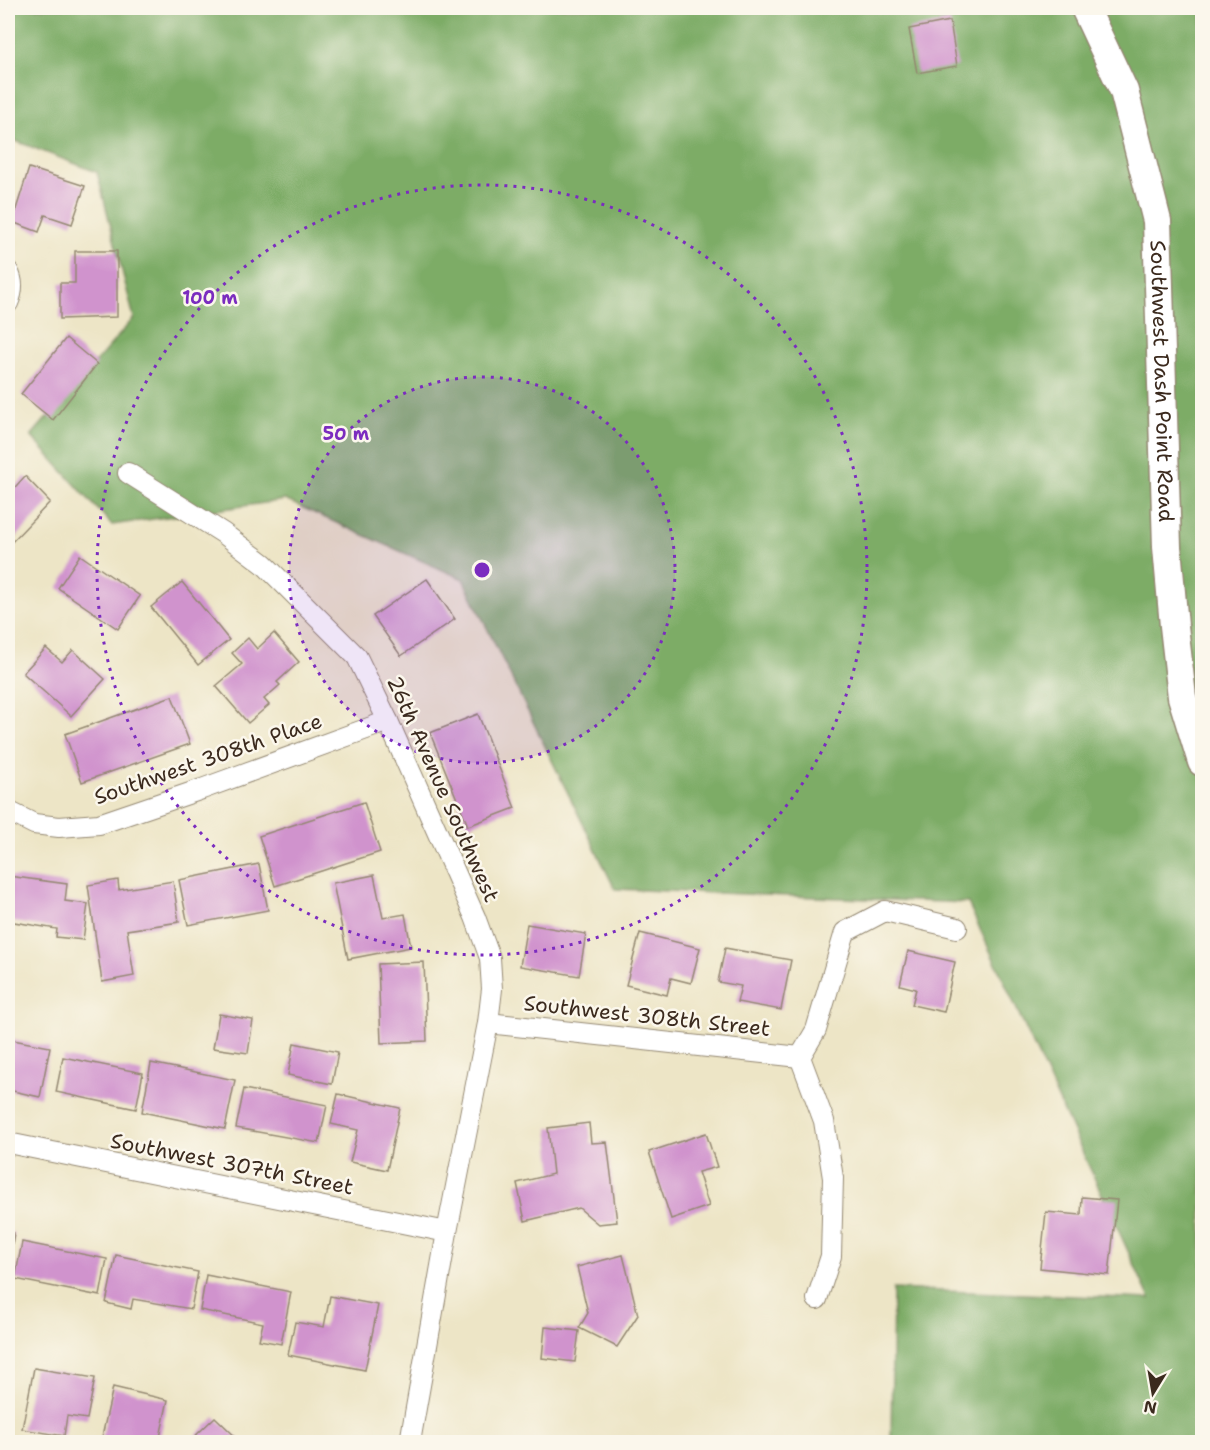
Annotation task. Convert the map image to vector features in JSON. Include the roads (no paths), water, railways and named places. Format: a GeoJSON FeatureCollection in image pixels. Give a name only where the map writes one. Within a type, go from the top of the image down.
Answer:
{"type":"FeatureCollection","features":[{"type":"Feature","properties":{"kind":"main road","name":"Southwest Dash Point Road"},"geometry":{"type":"LineString","coordinates":[[1085,8],[1124,91],[1157,221],[1167,547],[1173,626],[1182,697],[1203,762]]}},
{"type":"Feature","properties":{"kind":"street"},"geometry":{"type":"LineString","coordinates":[[8,271],[12,285],[8,303]]}},
{"type":"Feature","properties":{"kind":"street","name":"26th Avenue Southwest"},"geometry":{"type":"LineString","coordinates":[[128,473],[223,533],[264,564],[357,657],[388,720],[475,917],[490,958],[492,989],[488,1023],[447,1232],[410,1443]]}},
{"type":"Feature","properties":{"kind":"street","name":"Southwest 308th Place"},"geometry":{"type":"LineString","coordinates":[[8,811],[34,824],[59,827],[99,824],[202,789],[388,720]]}},
{"type":"Feature","properties":{"kind":"street"},"geometry":{"type":"LineString","coordinates":[[817,1299],[831,1256],[833,1178],[824,1121],[800,1057],[816,1030],[845,932],[885,911],[957,928]]}},
{"type":"Feature","properties":{"kind":"street","name":"Southwest 308th Street"},"geometry":{"type":"LineString","coordinates":[[488,1023],[800,1057]]}},
{"type":"Feature","properties":{"kind":"street","name":"Southwest 307th Street"},"geometry":{"type":"LineString","coordinates":[[8,1143],[447,1232]]}}]}
